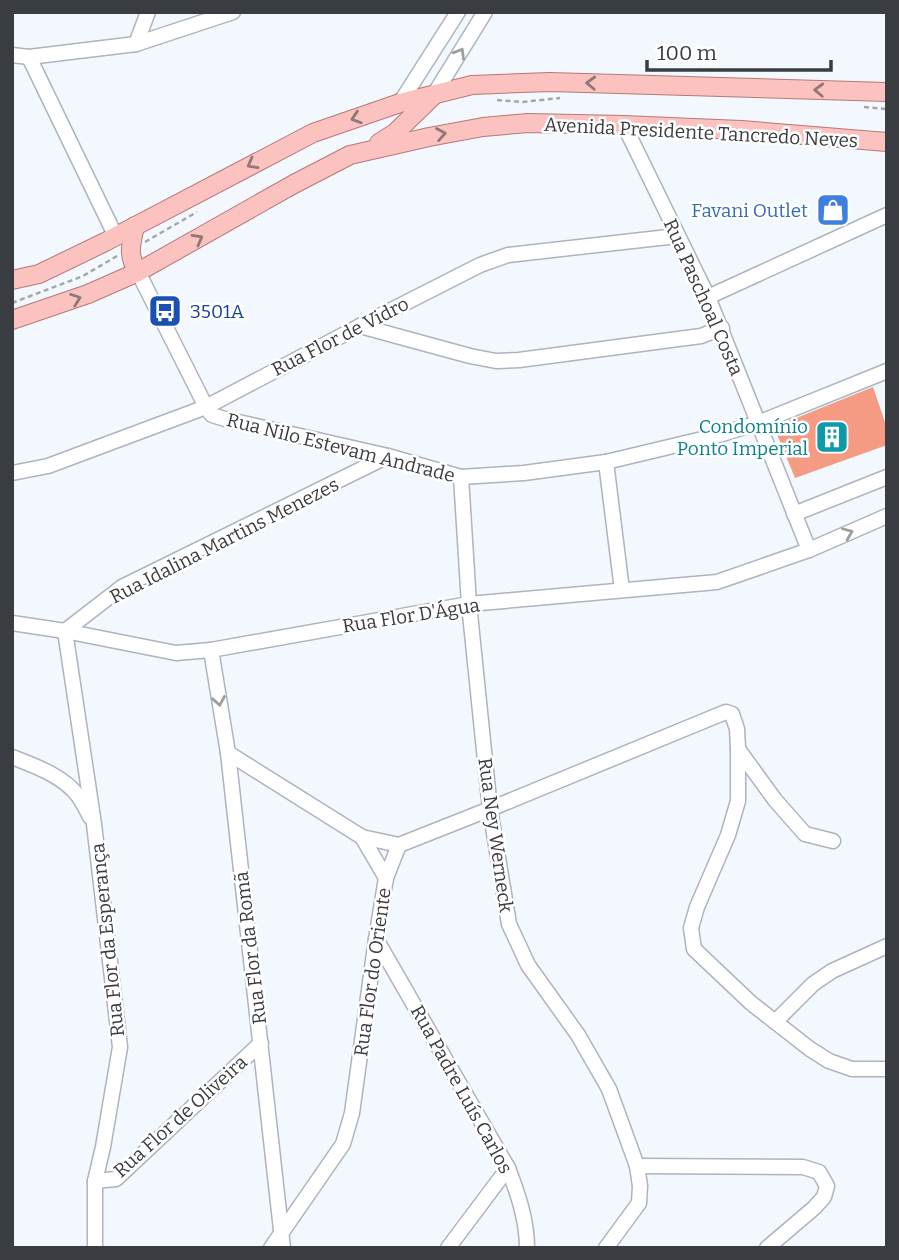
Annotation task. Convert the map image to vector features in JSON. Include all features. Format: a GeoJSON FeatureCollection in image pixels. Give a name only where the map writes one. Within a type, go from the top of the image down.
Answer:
{"type":"FeatureCollection","features":[{"type":"Feature","properties":{"kind":"main road"},"geometry":{"type":"LineString","coordinates":[[12,280],[39,274],[116,237],[313,133],[400,103],[472,85],[550,82],[887,92]]}},
{"type":"Feature","properties":{"kind":"main road"},"geometry":{"type":"LineString","coordinates":[[350,155],[395,134],[435,93]]}},
{"type":"Feature","properties":{"kind":"main road","name":"Avenida Presidente Tancredo Neves"},"geometry":{"type":"LineString","coordinates":[[12,320],[88,295],[138,272],[350,155],[429,136],[528,123],[741,130],[887,142]]}},
{"type":"Feature","properties":{"kind":"main road"},"geometry":{"type":"LineString","coordinates":[[135,226],[129,251],[138,272]]}},
{"type":"Feature","properties":{"kind":"street"},"geometry":{"type":"LineString","coordinates":[[136,44],[148,12]]}},
{"type":"Feature","properties":{"kind":"street"},"geometry":{"type":"LineString","coordinates":[[12,55],[29,57],[136,44],[233,12]]}},
{"type":"Feature","properties":{"kind":"street"},"geometry":{"type":"LineString","coordinates":[[400,103],[458,12]]}},
{"type":"Feature","properties":{"kind":"street"},"geometry":{"type":"LineString","coordinates":[[435,93],[485,12]]}},
{"type":"Feature","properties":{"kind":"street"},"geometry":{"type":"LineString","coordinates":[[29,57],[116,237]]}},
{"type":"Feature","properties":{"kind":"street","name":"Rua Paschoal Costa"},"geometry":{"type":"LineString","coordinates":[[624,125],[722,328],[809,550]]}},
{"type":"Feature","properties":{"kind":"street"},"geometry":{"type":"LineString","coordinates":[[708,296],[887,215]]}},
{"type":"Feature","properties":{"kind":"street","name":"Rua Flor de Vidro"},"geometry":{"type":"LineString","coordinates":[[12,473],[48,466],[206,407],[480,265],[508,256],[677,236]]}},
{"type":"Feature","properties":{"kind":"street"},"geometry":{"type":"LineString","coordinates":[[138,272],[206,407]]}},
{"type":"Feature","properties":{"kind":"street"},"geometry":{"type":"LineString","coordinates":[[359,326],[496,361],[701,336],[722,328]]}},
{"type":"Feature","properties":{"kind":"street","name":"Rua Nilo Estevam Andrade"},"geometry":{"type":"LineString","coordinates":[[206,407],[212,415],[226,419],[388,456],[461,477],[524,473],[606,462],[719,435],[758,423],[887,371]]}},
{"type":"Feature","properties":{"kind":"street","name":"Rua Idalina Martins Menezes"},"geometry":{"type":"LineString","coordinates":[[65,631],[122,587],[388,456]]}},
{"type":"Feature","properties":{"kind":"street"},"geometry":{"type":"LineString","coordinates":[[606,462],[622,590]]}},
{"type":"Feature","properties":{"kind":"street","name":"Rua Ney Werneck"},"geometry":{"type":"LineString","coordinates":[[461,477],[469,604],[490,809],[509,923],[528,965],[578,1035],[609,1089],[637,1166],[639,1203],[606,1248]]}},
{"type":"Feature","properties":{"kind":"street"},"geometry":{"type":"LineString","coordinates":[[794,514],[887,477]]}},
{"type":"Feature","properties":{"kind":"street","name":"Rua Flor D'Água"},"geometry":{"type":"LineString","coordinates":[[12,623],[176,653],[211,650],[469,604],[717,582],[809,550],[887,516]]}},
{"type":"Feature","properties":{"kind":"street","name":"Rua Flor da Esperança"},"geometry":{"type":"LineString","coordinates":[[65,631],[94,824],[120,1047],[95,1181],[95,1248]]}},
{"type":"Feature","properties":{"kind":"street","name":"Rua Flor da Romã"},"geometry":{"type":"LineString","coordinates":[[211,650],[228,753],[283,1248]]}},
{"type":"Feature","properties":{"kind":"street"},"geometry":{"type":"LineString","coordinates":[[362,837],[399,845],[726,712],[733,714],[738,749],[738,802],[697,907],[691,928],[694,949],[751,1003],[829,1061],[852,1069],[887,1069]]}},
{"type":"Feature","properties":{"kind":"street"},"geometry":{"type":"LineString","coordinates":[[738,749],[775,800],[805,834],[833,841]]}},
{"type":"Feature","properties":{"kind":"street","name":"Rua Flor do Oriente"},"geometry":{"type":"LineString","coordinates":[[228,753],[362,837],[386,878],[352,1113],[343,1144],[271,1248]]}},
{"type":"Feature","properties":{"kind":"street"},"geometry":{"type":"LineString","coordinates":[[12,757],[63,781],[78,796],[94,824]]}},
{"type":"Feature","properties":{"kind":"street"},"geometry":{"type":"LineString","coordinates":[[386,878],[399,845]]}},
{"type":"Feature","properties":{"kind":"street","name":"Rua Padre Luís Carlos"},"geometry":{"type":"LineString","coordinates":[[376,939],[508,1168],[519,1196],[527,1248]]}},
{"type":"Feature","properties":{"kind":"street"},"geometry":{"type":"LineString","coordinates":[[775,1022],[813,984],[832,971],[887,946]]}},
{"type":"Feature","properties":{"kind":"street","name":"Rua Flor de Oliveira"},"geometry":{"type":"LineString","coordinates":[[95,1181],[116,1179],[261,1043]]}},
{"type":"Feature","properties":{"kind":"street"},"geometry":{"type":"LineString","coordinates":[[637,1166],[803,1167],[819,1171],[827,1186],[824,1197],[767,1248]]}},
{"type":"Feature","properties":{"kind":"street"},"geometry":{"type":"LineString","coordinates":[[448,1248],[508,1168]]}},
{"type":"Feature","properties":{"kind":"building","name":"Condomínio Ponto Imperial"},"geometry":{"type":"Polygon","coordinates":[[[873,387],[887,428],[887,445],[795,478],[774,427],[873,387]]]}},
{"type":"Feature","properties":{"kind":"place","name":"Favani Outlet"},"geometry":{"type":"Point","coordinates":[833,210]}},
{"type":"Feature","properties":{"kind":"place","name":"3501A"},"geometry":{"type":"Point","coordinates":[165,311]}},
{"type":"Feature","properties":{"kind":"place","name":"Condomínio Ponto Imperial"},"geometry":{"type":"Point","coordinates":[832,437]}}]}
